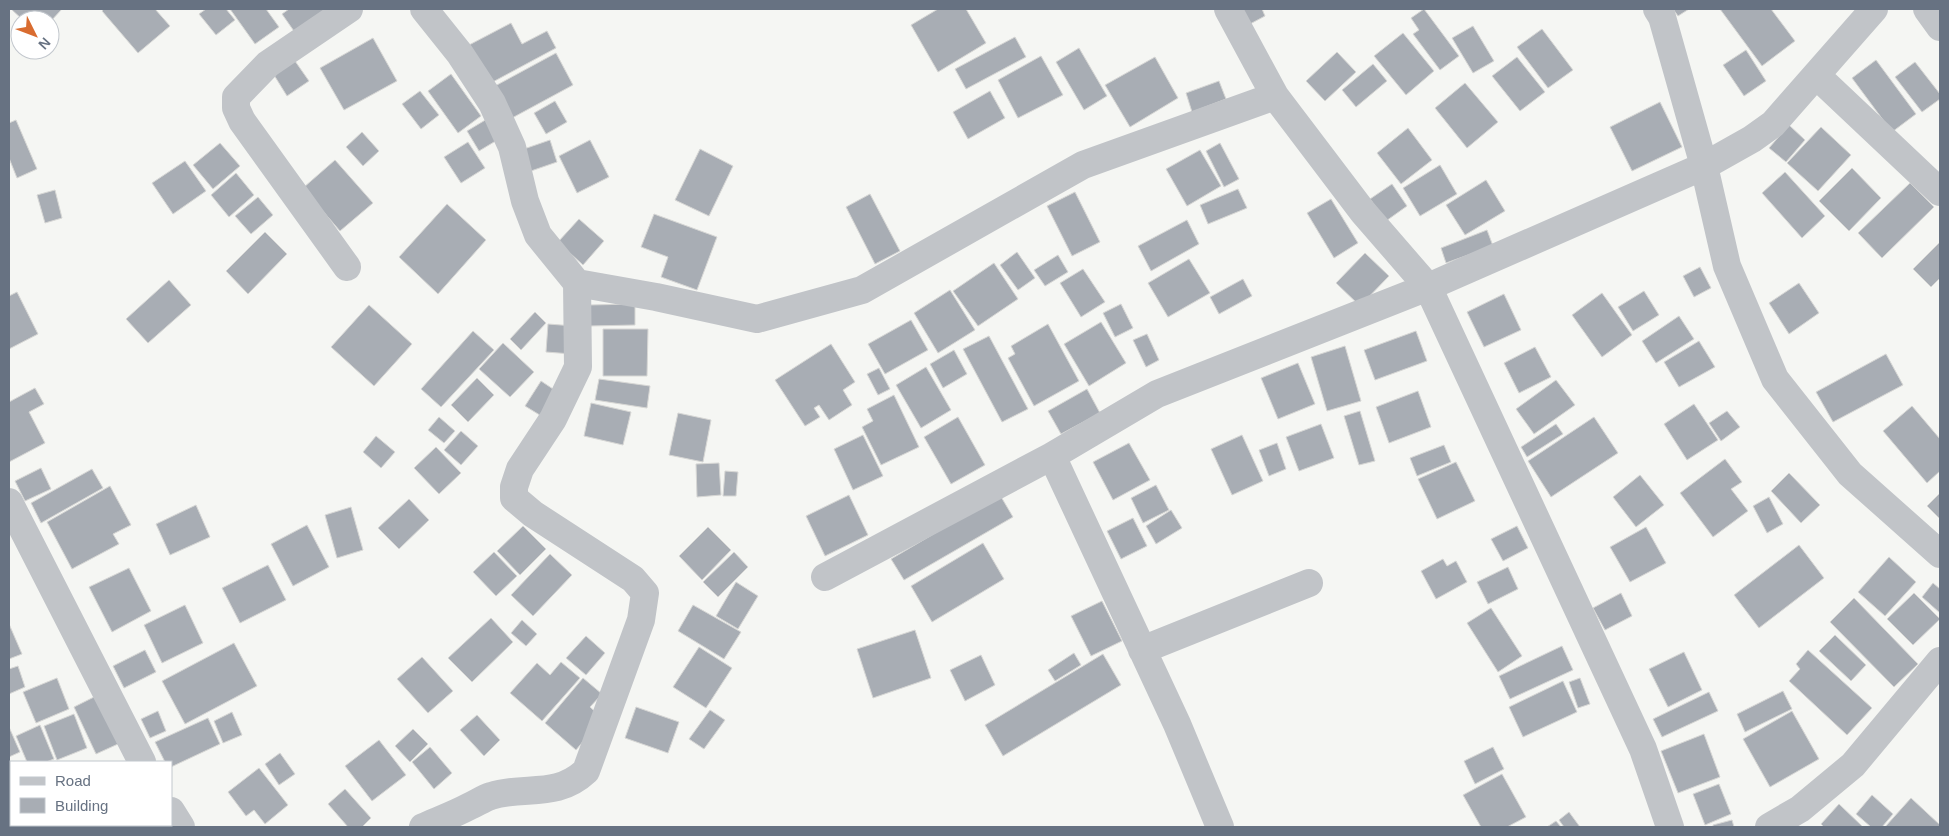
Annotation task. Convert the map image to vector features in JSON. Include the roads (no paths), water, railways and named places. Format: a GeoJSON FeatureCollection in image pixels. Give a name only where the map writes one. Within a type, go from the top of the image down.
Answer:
{"type":"FeatureCollection","features":[{"type":"Feature","properties":{"kind":"street"},"geometry":{"type":"LineString","coordinates":[[347,267],[242,121],[236,108],[236,97],[268,64],[349,9]]}},
{"type":"Feature","properties":{"kind":"street"},"geometry":{"type":"LineString","coordinates":[[423,827],[490,796],[515,791],[543,791],[562,787],[576,780],[586,771],[641,620],[645,593],[633,578],[533,514],[514,498],[514,487],[520,469],[553,419],[578,367],[577,283],[538,235],[526,200],[512,147],[492,103],[460,54],[424,9]]}},
{"type":"Feature","properties":{"kind":"street"},"geometry":{"type":"LineString","coordinates":[[1228,9],[1275,96],[1363,212],[1428,287],[1643,749],[1670,827]]}},
{"type":"Feature","properties":{"kind":"street"},"geometry":{"type":"LineString","coordinates":[[1657,9],[1662,17],[1704,166],[1727,266],[1774,379],[1850,474],[1940,554]]}},
{"type":"Feature","properties":{"kind":"street"},"geometry":{"type":"LineString","coordinates":[[825,577],[1052,456],[1157,394],[1428,287],[1704,166],[1752,139],[1773,124],[1874,9]]}},
{"type":"Feature","properties":{"kind":"street"},"geometry":{"type":"LineString","coordinates":[[1927,9],[1940,27]]}},
{"type":"Feature","properties":{"kind":"street"},"geometry":{"type":"LineString","coordinates":[[1816,75],[1940,192]]}},
{"type":"Feature","properties":{"kind":"street"},"geometry":{"type":"LineString","coordinates":[[577,283],[656,297],[758,319],[862,290],[1083,165],[1275,96]]}},
{"type":"Feature","properties":{"kind":"street"},"geometry":{"type":"LineString","coordinates":[[1052,456],[1177,724],[1220,827]]}},
{"type":"Feature","properties":{"kind":"street"},"geometry":{"type":"LineString","coordinates":[[9,502],[141,761]]}},
{"type":"Feature","properties":{"kind":"street"},"geometry":{"type":"LineString","coordinates":[[1142,650],[1309,583]]}},
{"type":"Feature","properties":{"kind":"street"},"geometry":{"type":"LineString","coordinates":[[1769,827],[1800,809],[1853,765],[1940,662]]}},
{"type":"Feature","properties":{"kind":"street"},"geometry":{"type":"LineString","coordinates":[[172,813],[181,827]]}}]}
